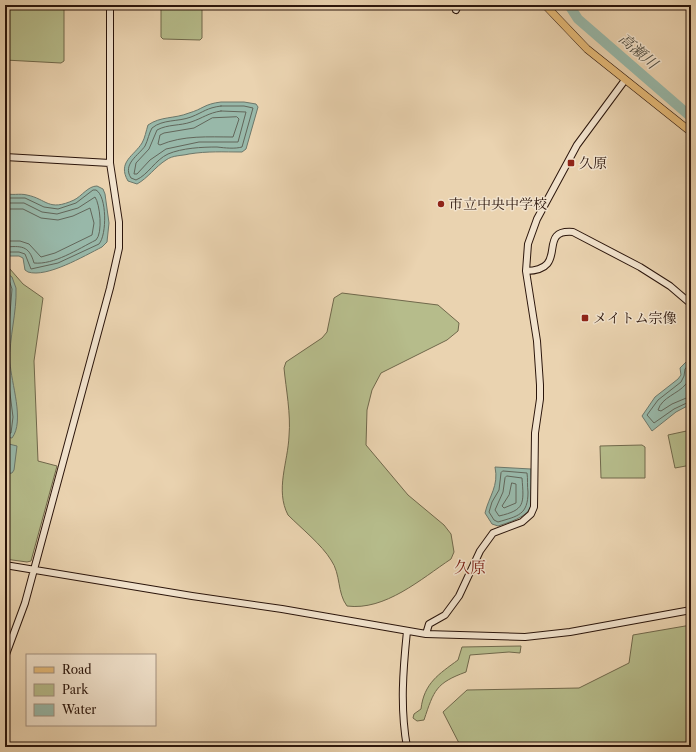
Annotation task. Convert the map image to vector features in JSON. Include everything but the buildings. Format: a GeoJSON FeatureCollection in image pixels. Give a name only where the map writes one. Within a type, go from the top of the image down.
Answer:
{"type":"FeatureCollection","features":[{"type":"Feature","properties":{"kind":"main road"},"geometry":{"type":"LineString","coordinates":[[545,5],[587,49],[691,132]]}},
{"type":"Feature","properties":{"kind":"street"},"geometry":{"type":"LineString","coordinates":[[5,657],[22,613],[110,288],[119,248],[119,222],[110,163],[110,5]]}},
{"type":"Feature","properties":{"kind":"street"},"geometry":{"type":"LineString","coordinates":[[426,634],[429,624],[445,615],[459,596],[484,543],[496,531],[527,518],[534,507],[535,433],[540,399],[540,385],[536,341],[526,272],[528,244],[537,219],[576,145],[624,80]]}},
{"type":"Feature","properties":{"kind":"street"},"geometry":{"type":"LineString","coordinates":[[5,157],[110,163]]}},
{"type":"Feature","properties":{"kind":"street"},"geometry":{"type":"LineString","coordinates":[[526,272],[539,270],[546,266],[550,261],[554,238],[561,233],[572,232],[640,267],[670,286],[691,304]]}},
{"type":"Feature","properties":{"kind":"street"},"geometry":{"type":"LineString","coordinates":[[5,565],[192,596],[282,609],[426,634],[524,637],[570,632],[691,610]]}},
{"type":"Feature","properties":{"kind":"street"},"geometry":{"type":"LineString","coordinates":[[407,630],[402,684],[402,710],[407,747]]}},
{"type":"Feature","properties":{"kind":"green space"},"geometry":{"type":"Polygon","coordinates":[[[5,5],[64,5],[64,61],[61,63],[5,60],[5,5]]]}},
{"type":"Feature","properties":{"kind":"green space"},"geometry":{"type":"Polygon","coordinates":[[[161,5],[202,5],[202,38],[200,40],[163,39],[161,37],[161,5]]]}},
{"type":"Feature","properties":{"kind":"green space"},"geometry":{"type":"Polygon","coordinates":[[[5,268],[10,269],[23,284],[43,298],[34,361],[38,461],[57,466],[31,561],[27,562],[5,559],[5,268]]]}},
{"type":"Feature","properties":{"kind":"green space"},"geometry":{"type":"Polygon","coordinates":[[[342,293],[438,305],[459,323],[458,331],[447,340],[381,373],[372,390],[367,410],[366,445],[408,495],[444,525],[451,534],[454,552],[451,559],[402,592],[375,604],[361,606],[347,606],[331,560],[317,543],[288,515],[284,505],[282,486],[289,428],[289,410],[284,368],[286,362],[322,338],[327,332],[334,298],[342,293]]]}},
{"type":"Feature","properties":{"kind":"green space"},"geometry":{"type":"Polygon","coordinates":[[[691,430],[691,465],[675,468],[668,435],[691,430]]]}},
{"type":"Feature","properties":{"kind":"green space"},"geometry":{"type":"Polygon","coordinates":[[[642,445],[645,447],[645,478],[601,478],[600,446],[642,445]]]}},
{"type":"Feature","properties":{"kind":"green space"},"geometry":{"type":"Polygon","coordinates":[[[691,625],[691,747],[461,747],[443,712],[467,690],[579,688],[629,663],[633,635],[691,625]]]}},
{"type":"Feature","properties":{"kind":"green space"},"geometry":{"type":"Polygon","coordinates":[[[521,646],[520,653],[509,652],[470,655],[466,672],[442,684],[431,701],[424,720],[417,721],[413,718],[414,714],[421,709],[425,692],[429,686],[439,675],[458,660],[462,647],[521,646]]]}},
{"type":"Feature","properties":{"kind":"water"},"geometry":{"type":"Polygon","coordinates":[[[221,102],[244,102],[256,104],[258,107],[246,149],[242,152],[203,152],[174,156],[162,163],[145,179],[137,184],[128,181],[124,169],[125,164],[142,143],[148,125],[158,120],[183,115],[211,104],[221,102]]]}},
{"type":"Feature","properties":{"kind":"water"},"geometry":{"type":"Polygon","coordinates":[[[97,186],[103,189],[105,194],[109,223],[107,242],[102,247],[55,269],[36,273],[25,270],[23,258],[19,256],[5,256],[5,193],[27,195],[48,204],[58,205],[74,200],[88,189],[97,186]]]}},
{"type":"Feature","properties":{"kind":"water"},"geometry":{"type":"Polygon","coordinates":[[[5,272],[12,277],[16,288],[10,362],[16,402],[17,422],[16,431],[12,438],[5,437],[5,272]]]}},
{"type":"Feature","properties":{"kind":"water"},"geometry":{"type":"Polygon","coordinates":[[[691,357],[691,404],[676,412],[652,431],[642,416],[655,397],[678,379],[681,375],[680,368],[691,357]]]}},
{"type":"Feature","properties":{"kind":"water"},"geometry":{"type":"Polygon","coordinates":[[[5,443],[17,446],[14,470],[12,473],[5,474],[5,443]]]}},
{"type":"Feature","properties":{"kind":"water"},"geometry":{"type":"Polygon","coordinates":[[[495,467],[531,469],[532,501],[527,513],[498,526],[492,524],[485,513],[495,485],[495,467]]]}},
{"type":"Feature","properties":{"kind":"waterway","name":"高瀬川"},"geometry":{"type":"LineString","coordinates":[[569,5],[578,19],[691,117]]}},
{"type":"Feature","properties":{"kind":"place","name":"久原"},"geometry":{"type":"Point","coordinates":[571,163]}},
{"type":"Feature","properties":{"kind":"place","name":"市立中央中学校"},"geometry":{"type":"Point","coordinates":[441,204]}},
{"type":"Feature","properties":{"kind":"place","name":"メイトム宗像"},"geometry":{"type":"Point","coordinates":[585,318]}},
{"type":"Feature","properties":{"kind":"district","name":"久原"},"geometry":{"type":"Point","coordinates":[470,567]}}]}
